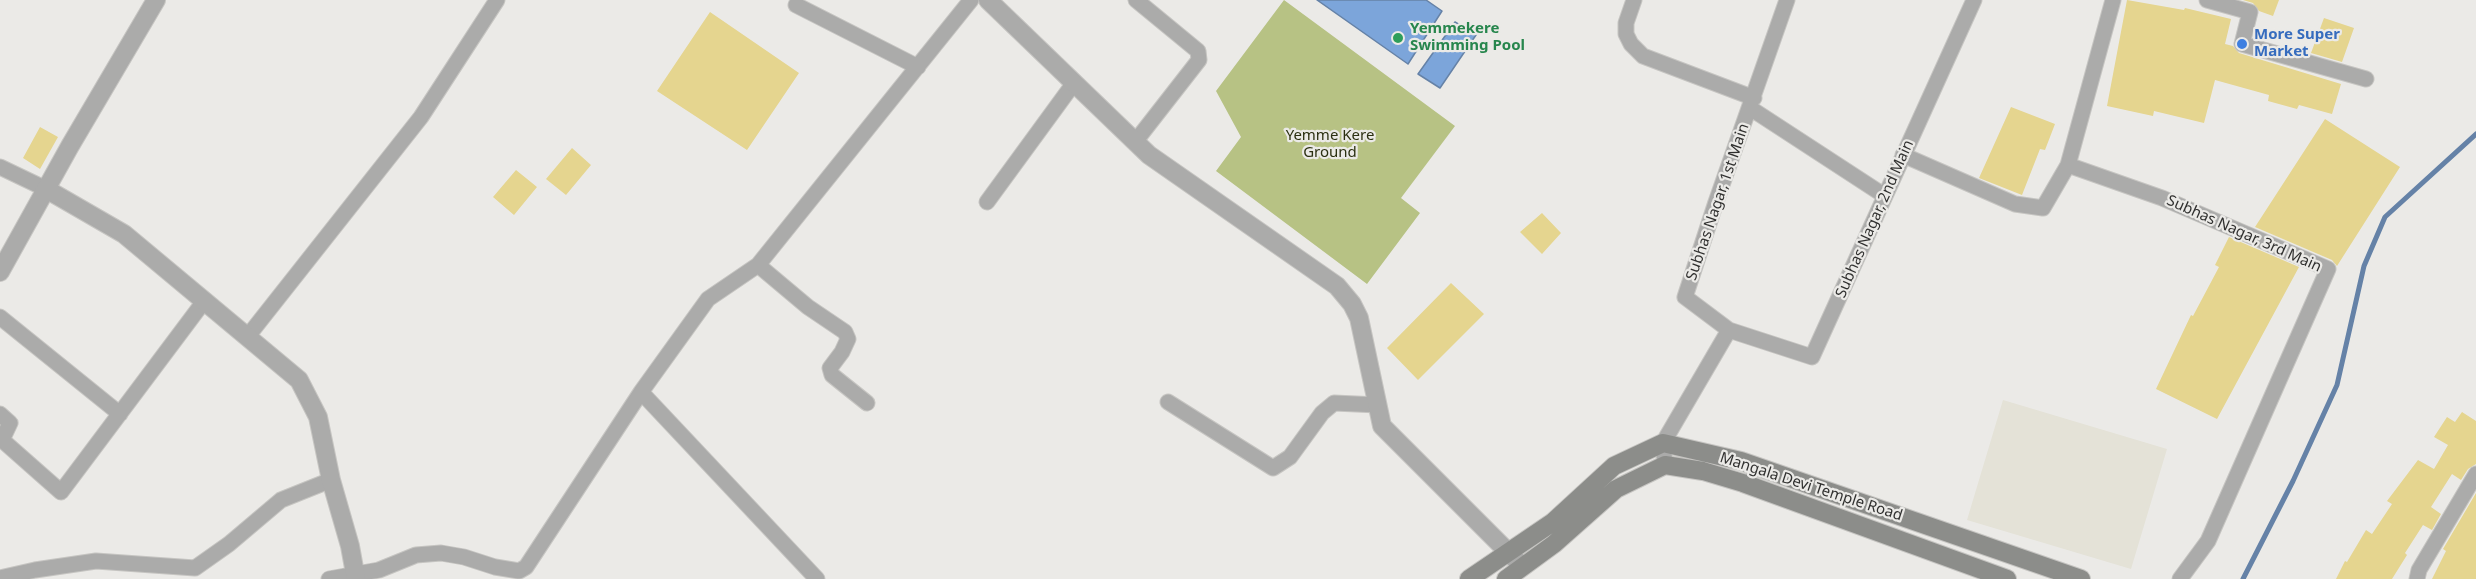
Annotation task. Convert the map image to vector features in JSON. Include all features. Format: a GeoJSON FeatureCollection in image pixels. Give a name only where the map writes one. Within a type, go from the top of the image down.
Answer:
{"type":"FeatureCollection","features":[{"type":"Feature","properties":{"kind":"main road"},"geometry":{"type":"LineString","coordinates":[[1469,579],[1553,522],[1614,466],[1663,443]]}},
{"type":"Feature","properties":{"kind":"main road","name":"Mangala Devi Temple Road"},"geometry":{"type":"LineString","coordinates":[[1663,443],[1741,461],[2081,579]]}},
{"type":"Feature","properties":{"kind":"main road"},"geometry":{"type":"LineString","coordinates":[[1506,579],[1554,544],[1616,489],[1665,465]]}},
{"type":"Feature","properties":{"kind":"main road","name":"Mangala Devi Temple Road"},"geometry":{"type":"LineString","coordinates":[[1665,465],[1703,471],[1743,483],[2007,579]]}},
{"type":"Feature","properties":{"kind":"street"},"geometry":{"type":"LineString","coordinates":[[0,272],[156,0]]}},
{"type":"Feature","properties":{"kind":"street"},"geometry":{"type":"LineString","coordinates":[[248,336],[421,117],[497,0]]}},
{"type":"Feature","properties":{"kind":"street"},"geometry":{"type":"LineString","coordinates":[[329,579],[356,576],[379,570],[416,555],[441,553],[519,571],[526,567],[641,392],[708,299],[758,266],[971,0]]}},
{"type":"Feature","properties":{"kind":"street"},"geometry":{"type":"LineString","coordinates":[[988,0],[1149,155],[1337,286],[1352,304],[1359,318],[1382,426],[1523,567]]}},
{"type":"Feature","properties":{"kind":"street"},"geometry":{"type":"LineString","coordinates":[[1135,142],[1199,60],[1198,51],[1136,0]]}},
{"type":"Feature","properties":{"kind":"street"},"geometry":{"type":"LineString","coordinates":[[1634,0],[1626,23],[1626,34],[1643,56],[1752,103],[1885,196]]}},
{"type":"Feature","properties":{"kind":"street","name":"Subhas Nagar, 1st Main"},"geometry":{"type":"LineString","coordinates":[[1729,330],[1685,297],[1787,0]]}},
{"type":"Feature","properties":{"kind":"street","name":"Subhas Nagar, 2nd Main"},"geometry":{"type":"LineString","coordinates":[[1729,330],[1812,357],[1974,0]]}},
{"type":"Feature","properties":{"kind":"street"},"geometry":{"type":"LineString","coordinates":[[1904,155],[2015,204],[2043,208],[2067,165],[2113,0]]}},
{"type":"Feature","properties":{"kind":"street"},"geometry":{"type":"LineString","coordinates":[[2207,0],[2229,3],[2250,12],[2242,44],[2366,79]]}},
{"type":"Feature","properties":{"kind":"street"},"geometry":{"type":"LineString","coordinates":[[796,5],[918,67]]}},
{"type":"Feature","properties":{"kind":"street"},"geometry":{"type":"LineString","coordinates":[[987,202],[1074,83]]}},
{"type":"Feature","properties":{"kind":"street","name":"Subhas Nagar, 3rd Main"},"geometry":{"type":"LineString","coordinates":[[2067,165],[2162,198],[2328,269],[2208,541],[2180,579]]}},
{"type":"Feature","properties":{"kind":"street"},"geometry":{"type":"LineString","coordinates":[[0,167],[46,189],[124,234],[299,380],[318,417],[331,480],[356,576]]}},
{"type":"Feature","properties":{"kind":"street"},"geometry":{"type":"LineString","coordinates":[[758,266],[808,307],[845,332],[848,339],[830,368],[832,375],[867,403]]}},
{"type":"Feature","properties":{"kind":"street"},"geometry":{"type":"LineString","coordinates":[[0,414],[10,423],[2,440],[62,492],[205,300]]}},
{"type":"Feature","properties":{"kind":"street"},"geometry":{"type":"LineString","coordinates":[[0,317],[120,414]]}},
{"type":"Feature","properties":{"kind":"street"},"geometry":{"type":"LineString","coordinates":[[1665,465],[1663,443],[1729,330]]}},
{"type":"Feature","properties":{"kind":"street"},"geometry":{"type":"LineString","coordinates":[[641,392],[817,579]]}},
{"type":"Feature","properties":{"kind":"street"},"geometry":{"type":"LineString","coordinates":[[1168,402],[1273,468],[1290,457],[1322,413],[1334,403],[1378,405]]}},
{"type":"Feature","properties":{"kind":"street"},"geometry":{"type":"LineString","coordinates":[[2417,579],[2419,570],[2476,474]]}},
{"type":"Feature","properties":{"kind":"street"},"geometry":{"type":"LineString","coordinates":[[0,578],[96,561],[195,568],[229,544],[281,500],[331,480]]}},
{"type":"Feature","properties":{"kind":"shaded area"},"geometry":{"type":"Polygon","coordinates":[[[2003,400],[2167,449],[2131,569],[1967,520],[2003,400]]]}},
{"type":"Feature","properties":{"kind":"green space","name":"Yemme Kere Ground"},"geometry":{"type":"Polygon","coordinates":[[[1284,0],[1455,126],[1401,198],[1420,213],[1367,284],[1216,171],[1241,137],[1216,91],[1284,0]]]}},
{"type":"Feature","properties":{"kind":"water","name":"Yemmekere Swimming Pool"},"geometry":{"type":"Polygon","coordinates":[[[1317,0],[1426,0],[1442,11],[1408,64],[1317,0]]]}},
{"type":"Feature","properties":{"kind":"water","name":"Yemmekere Swimming Pool"},"geometry":{"type":"Polygon","coordinates":[[[1455,22],[1476,35],[1440,88],[1418,74],[1455,22]]]}},
{"type":"Feature","properties":{"kind":"building"},"geometry":{"type":"Polygon","coordinates":[[[2127,0],[2184,10],[2185,8],[2231,19],[2225,44],[2233,46],[2239,53],[2341,84],[2332,114],[2299,105],[2297,109],[2268,101],[2269,95],[2215,80],[2204,123],[2154,111],[2153,116],[2107,106],[2127,0]]]}},
{"type":"Feature","properties":{"kind":"building"},"geometry":{"type":"Polygon","coordinates":[[[2243,0],[2279,0],[2273,16],[2259,11],[2253,3],[2243,0]]]}},
{"type":"Feature","properties":{"kind":"building"},"geometry":{"type":"Polygon","coordinates":[[[710,12],[799,73],[747,150],[657,91],[710,12]]]}},
{"type":"Feature","properties":{"kind":"building"},"geometry":{"type":"Polygon","coordinates":[[[2324,18],[2354,28],[2342,62],[2311,53],[2324,18]]]}},
{"type":"Feature","properties":{"kind":"building"},"geometry":{"type":"Polygon","coordinates":[[[2011,107],[2055,124],[2045,150],[2040,149],[2022,195],[1979,178],[2011,107]]]}},
{"type":"Feature","properties":{"kind":"building"},"geometry":{"type":"Polygon","coordinates":[[[2325,119],[2400,167],[2337,266],[2332,260],[2255,227],[2325,119]]]}},
{"type":"Feature","properties":{"kind":"building"},"geometry":{"type":"Polygon","coordinates":[[[40,127],[58,137],[40,169],[23,158],[40,127]]]}},
{"type":"Feature","properties":{"kind":"building"},"geometry":{"type":"Polygon","coordinates":[[[572,148],[591,165],[566,195],[546,179],[572,148]]]}},
{"type":"Feature","properties":{"kind":"building"},"geometry":{"type":"Polygon","coordinates":[[[516,170],[537,187],[514,215],[493,197],[516,170]]]}},
{"type":"Feature","properties":{"kind":"building"},"geometry":{"type":"Polygon","coordinates":[[[1542,213],[1561,233],[1542,254],[1520,232],[1542,213]]]}},
{"type":"Feature","properties":{"kind":"building"},"geometry":{"type":"Polygon","coordinates":[[[2229,237],[2299,267],[2217,419],[2156,389],[2191,315],[2193,316],[2219,267],[2215,265],[2229,237]]]}},
{"type":"Feature","properties":{"kind":"building"},"geometry":{"type":"Polygon","coordinates":[[[1451,283],[1484,314],[1418,380],[1387,348],[1451,283]]]}},
{"type":"Feature","properties":{"kind":"building"},"geometry":{"type":"Polygon","coordinates":[[[2462,412],[2476,421],[2476,464],[2468,469],[2461,480],[2452,474],[2431,507],[2441,514],[2432,530],[2423,525],[2392,579],[2336,579],[2366,530],[2372,534],[2392,504],[2387,501],[2418,460],[2434,469],[2448,445],[2434,437],[2447,417],[2455,422],[2462,412]]]}},
{"type":"Feature","properties":{"kind":"building"},"geometry":{"type":"Polygon","coordinates":[[[2476,493],[2476,579],[2432,579],[2446,551],[2443,549],[2476,493]]]}},
{"type":"Feature","properties":{"kind":"waterway"},"geometry":{"type":"LineString","coordinates":[[2243,579],[2293,481],[2337,385],[2364,266],[2385,217],[2476,134]]}},
{"type":"Feature","properties":{"kind":"place","name":"Yemmekere Swimming Pool"},"geometry":{"type":"Point","coordinates":[1398,38]}},
{"type":"Feature","properties":{"kind":"place","name":"More Super Market"},"geometry":{"type":"Point","coordinates":[2242,44]}}]}
